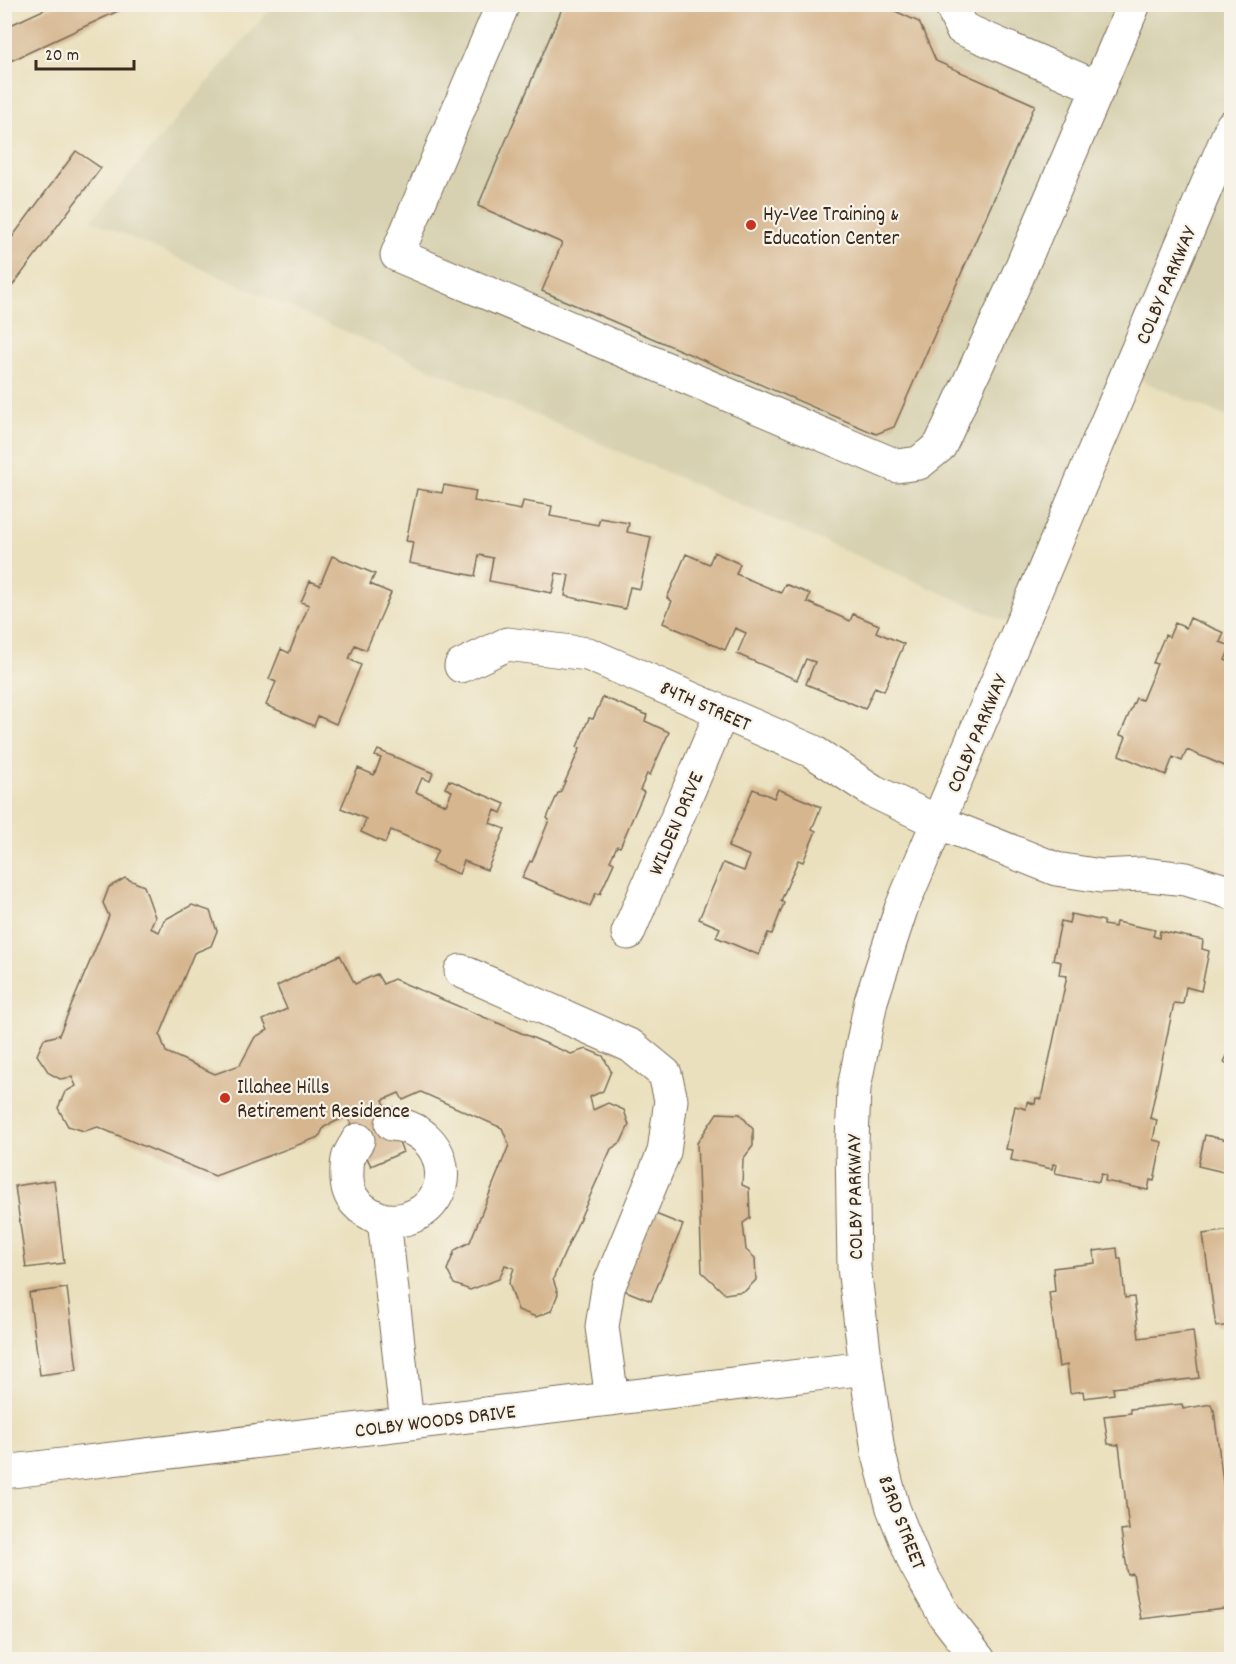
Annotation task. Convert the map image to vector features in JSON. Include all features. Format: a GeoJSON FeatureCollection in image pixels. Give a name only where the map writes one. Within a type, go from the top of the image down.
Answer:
{"type":"FeatureCollection","features":[{"type":"Feature","properties":{"kind":"street"},"geometry":{"type":"LineString","coordinates":[[503,4],[397,255],[897,466],[919,463],[940,446],[1016,280],[1134,4]]}},
{"type":"Feature","properties":{"kind":"street"},"geometry":{"type":"LineString","coordinates":[[951,4],[961,28],[1099,88]]}},
{"type":"Feature","properties":{"kind":"street","name":"COLBY PARKWAY"},"geometry":{"type":"LineString","coordinates":[[866,1368],[854,1266],[852,1143],[854,1088],[871,1002],[901,909],[1232,126]]}},
{"type":"Feature","properties":{"kind":"street","name":"84TH STREET"},"geometry":{"type":"LineString","coordinates":[[461,666],[507,644],[588,654],[812,751],[873,791],[938,822],[1056,869],[1101,876],[1141,874],[1186,879],[1232,893]]}},
{"type":"Feature","properties":{"kind":"street","name":"WILDEN DRIVE"},"geometry":{"type":"LineString","coordinates":[[628,933],[722,712]]}},
{"type":"Feature","properties":{"kind":"street"},"geometry":{"type":"LineString","coordinates":[[461,970],[631,1046],[665,1074],[671,1100],[664,1152],[608,1288],[602,1327],[612,1399]]}},
{"type":"Feature","properties":{"kind":"street"},"geometry":{"type":"LineString","coordinates":[[358,1140],[348,1158],[346,1181],[351,1196],[368,1214],[384,1220],[406,1219],[422,1211],[433,1200],[439,1190],[441,1173],[438,1155],[428,1139],[413,1128],[392,1124]]}},
{"type":"Feature","properties":{"kind":"street"},"geometry":{"type":"LineString","coordinates":[[384,1220],[407,1424]]}},
{"type":"Feature","properties":{"kind":"street","name":"COLBY WOODS DRIVE"},"geometry":{"type":"LineString","coordinates":[[4,1472],[866,1368]]}},
{"type":"Feature","properties":{"kind":"street","name":"83RD STREET"},"geometry":{"type":"LineString","coordinates":[[866,1368],[878,1452],[893,1508],[915,1563],[945,1616],[979,1659]]}},
{"type":"Feature","properties":{"kind":"shaded area"},"geometry":{"type":"Polygon","coordinates":[[[273,5],[1231,5],[1231,419],[1126,374],[1019,627],[91,220],[273,5]]]}},
{"type":"Feature","properties":{"kind":"building"},"geometry":{"type":"Polygon","coordinates":[[[56,4],[133,4],[4,64],[4,28],[56,4]]]}},
{"type":"Feature","properties":{"kind":"building","name":"Hy-Vee Training & Education Center"},"geometry":{"type":"Polygon","coordinates":[[[564,4],[880,4],[919,22],[936,61],[1035,105],[894,427],[876,434],[542,291],[562,243],[478,206],[564,4]]]}},
{"type":"Feature","properties":{"kind":"building"},"geometry":{"type":"Polygon","coordinates":[[[76,151],[101,168],[4,297],[4,248],[76,151]]]}},
{"type":"Feature","properties":{"kind":"building"},"geometry":{"type":"Polygon","coordinates":[[[444,485],[476,491],[474,501],[521,510],[523,501],[552,506],[550,516],[598,525],[600,518],[629,523],[627,532],[651,537],[640,589],[630,587],[625,609],[565,596],[569,575],[556,573],[552,593],[489,581],[493,558],[479,555],[475,576],[409,563],[413,542],[406,541],[417,489],[442,493],[444,485]]]}},
{"type":"Feature","properties":{"kind":"building"},"geometry":{"type":"Polygon","coordinates":[[[714,552],[740,564],[736,574],[781,593],[785,584],[810,594],[807,602],[850,621],[853,614],[879,625],[876,632],[904,644],[884,691],[875,687],[865,709],[806,684],[815,662],[806,659],[797,680],[737,654],[746,633],[735,628],[725,650],[663,623],[672,601],[667,598],[686,554],[709,564],[714,552]]]}},
{"type":"Feature","properties":{"kind":"building"},"geometry":{"type":"Polygon","coordinates":[[[332,556],[375,574],[370,584],[391,593],[366,650],[355,645],[349,659],[361,665],[336,724],[318,716],[314,726],[266,705],[276,682],[269,679],[281,649],[289,653],[309,605],[301,602],[310,581],[320,585],[332,556]]]}},
{"type":"Feature","properties":{"kind":"building"},"geometry":{"type":"Polygon","coordinates":[[[1190,618],[1224,633],[1220,642],[1231,646],[1225,660],[1232,663],[1232,769],[1187,750],[1182,761],[1173,757],[1166,775],[1119,755],[1126,737],[1120,735],[1136,698],[1142,700],[1157,664],[1153,663],[1165,635],[1169,637],[1175,623],[1186,628],[1190,618]]]}},
{"type":"Feature","properties":{"kind":"building"},"geometry":{"type":"Polygon","coordinates":[[[603,697],[647,715],[645,721],[669,732],[650,775],[647,774],[640,790],[644,792],[620,847],[617,846],[610,861],[614,863],[600,894],[596,893],[590,906],[522,878],[530,861],[532,862],[549,820],[547,818],[580,748],[577,747],[589,718],[593,719],[603,697]]]}},
{"type":"Feature","properties":{"kind":"building"},"geometry":{"type":"Polygon","coordinates":[[[378,750],[433,773],[430,781],[422,778],[416,792],[446,805],[452,791],[445,788],[449,780],[505,804],[501,813],[495,810],[490,823],[505,829],[487,870],[464,861],[459,874],[432,863],[438,850],[391,830],[385,843],[361,832],[366,819],[341,808],[358,768],[374,775],[381,758],[375,756],[378,750]]]}},
{"type":"Feature","properties":{"kind":"building"},"geometry":{"type":"Polygon","coordinates":[[[753,789],[774,798],[778,789],[821,807],[812,829],[816,831],[803,862],[798,860],[781,901],[784,903],[772,934],[768,933],[759,955],[716,937],[720,928],[699,919],[723,863],[744,871],[750,856],[728,847],[753,789]]]}},
{"type":"Feature","properties":{"kind":"building","name":"Illahee Hills Retirement Residence"},"geometry":{"type":"Polygon","coordinates":[[[125,878],[144,886],[155,917],[150,928],[159,932],[164,920],[192,905],[210,911],[217,931],[211,946],[194,953],[160,1035],[166,1052],[215,1074],[240,1065],[255,1037],[268,1030],[263,1020],[287,1009],[277,986],[340,955],[355,984],[377,974],[383,984],[394,979],[571,1054],[586,1049],[603,1056],[611,1071],[603,1091],[590,1097],[593,1110],[608,1103],[624,1110],[629,1125],[621,1142],[611,1149],[553,1279],[558,1294],[551,1311],[536,1317],[518,1310],[509,1283],[514,1268],[505,1265],[499,1279],[470,1290],[454,1284],[447,1270],[455,1250],[470,1242],[509,1145],[502,1128],[421,1092],[403,1100],[399,1093],[383,1100],[403,1152],[371,1166],[347,1116],[324,1127],[319,1137],[215,1176],[98,1127],[84,1131],[68,1126],[58,1108],[65,1092],[76,1086],[72,1077],[60,1079],[49,1073],[37,1055],[44,1039],[59,1035],[109,916],[103,903],[109,887],[125,878]]]}},
{"type":"Feature","properties":{"kind":"building"},"geometry":{"type":"Polygon","coordinates":[[[1071,914],[1104,921],[1104,925],[1115,927],[1116,922],[1155,930],[1153,936],[1159,938],[1160,931],[1203,940],[1202,949],[1209,951],[1201,991],[1186,987],[1183,1004],[1174,1003],[1150,1118],[1157,1120],[1153,1140],[1162,1142],[1154,1181],[1150,1180],[1148,1190],[1105,1181],[1106,1175],[1101,1174],[1099,1182],[1055,1173],[1057,1165],[1053,1164],[1052,1169],[1011,1160],[1013,1150],[1006,1149],[1015,1106],[1026,1109],[1027,1102],[1035,1104],[1036,1098],[1041,1099],[1067,976],[1059,975],[1061,962],[1053,960],[1061,921],[1069,923],[1071,914]]]}},
{"type":"Feature","properties":{"kind":"building"},"geometry":{"type":"Polygon","coordinates":[[[1232,1046],[1232,1066],[1224,1062],[1232,1046]]]}},
{"type":"Feature","properties":{"kind":"building"},"geometry":{"type":"Polygon","coordinates":[[[717,1113],[740,1114],[753,1129],[753,1146],[743,1159],[742,1185],[749,1188],[750,1218],[743,1223],[746,1250],[755,1258],[756,1280],[745,1291],[725,1294],[702,1272],[697,1143],[717,1113]]]}},
{"type":"Feature","properties":{"kind":"building"},"geometry":{"type":"Polygon","coordinates":[[[1205,1135],[1232,1141],[1232,1174],[1198,1166],[1205,1135]]]}},
{"type":"Feature","properties":{"kind":"building"},"geometry":{"type":"Polygon","coordinates":[[[54,1180],[64,1263],[26,1268],[15,1186],[54,1180]]]}},
{"type":"Feature","properties":{"kind":"building"},"geometry":{"type":"Polygon","coordinates":[[[653,1213],[683,1225],[651,1301],[621,1289],[653,1213]]]}},
{"type":"Feature","properties":{"kind":"building"},"geometry":{"type":"Polygon","coordinates":[[[1232,1230],[1232,1325],[1216,1327],[1203,1234],[1232,1230]]]}},
{"type":"Feature","properties":{"kind":"building"},"geometry":{"type":"Polygon","coordinates":[[[1117,1248],[1118,1259],[1121,1259],[1125,1298],[1134,1297],[1139,1338],[1193,1331],[1199,1378],[1113,1388],[1114,1394],[1084,1398],[1083,1391],[1070,1393],[1067,1365],[1059,1367],[1049,1292],[1055,1291],[1053,1268],[1095,1263],[1094,1251],[1117,1248]]]}},
{"type":"Feature","properties":{"kind":"building"},"geometry":{"type":"Polygon","coordinates":[[[67,1288],[77,1370],[40,1375],[29,1293],[67,1288]]]}},
{"type":"Feature","properties":{"kind":"building"},"geometry":{"type":"Polygon","coordinates":[[[4,1341],[6,1341],[8,1362],[4,1362],[4,1341]]]}},
{"type":"Feature","properties":{"kind":"building"},"geometry":{"type":"Polygon","coordinates":[[[1182,1404],[1183,1409],[1211,1404],[1214,1410],[1232,1556],[1232,1608],[1141,1619],[1133,1574],[1128,1575],[1121,1531],[1129,1530],[1119,1445],[1108,1444],[1104,1416],[1131,1413],[1130,1409],[1182,1404]]]}},
{"type":"Feature","properties":{"kind":"place","name":"Hy-Vee Training & Education Center"},"geometry":{"type":"Point","coordinates":[751,225]}},
{"type":"Feature","properties":{"kind":"place","name":"Illahee Hills Retirement Residence"},"geometry":{"type":"Point","coordinates":[225,1098]}}]}
